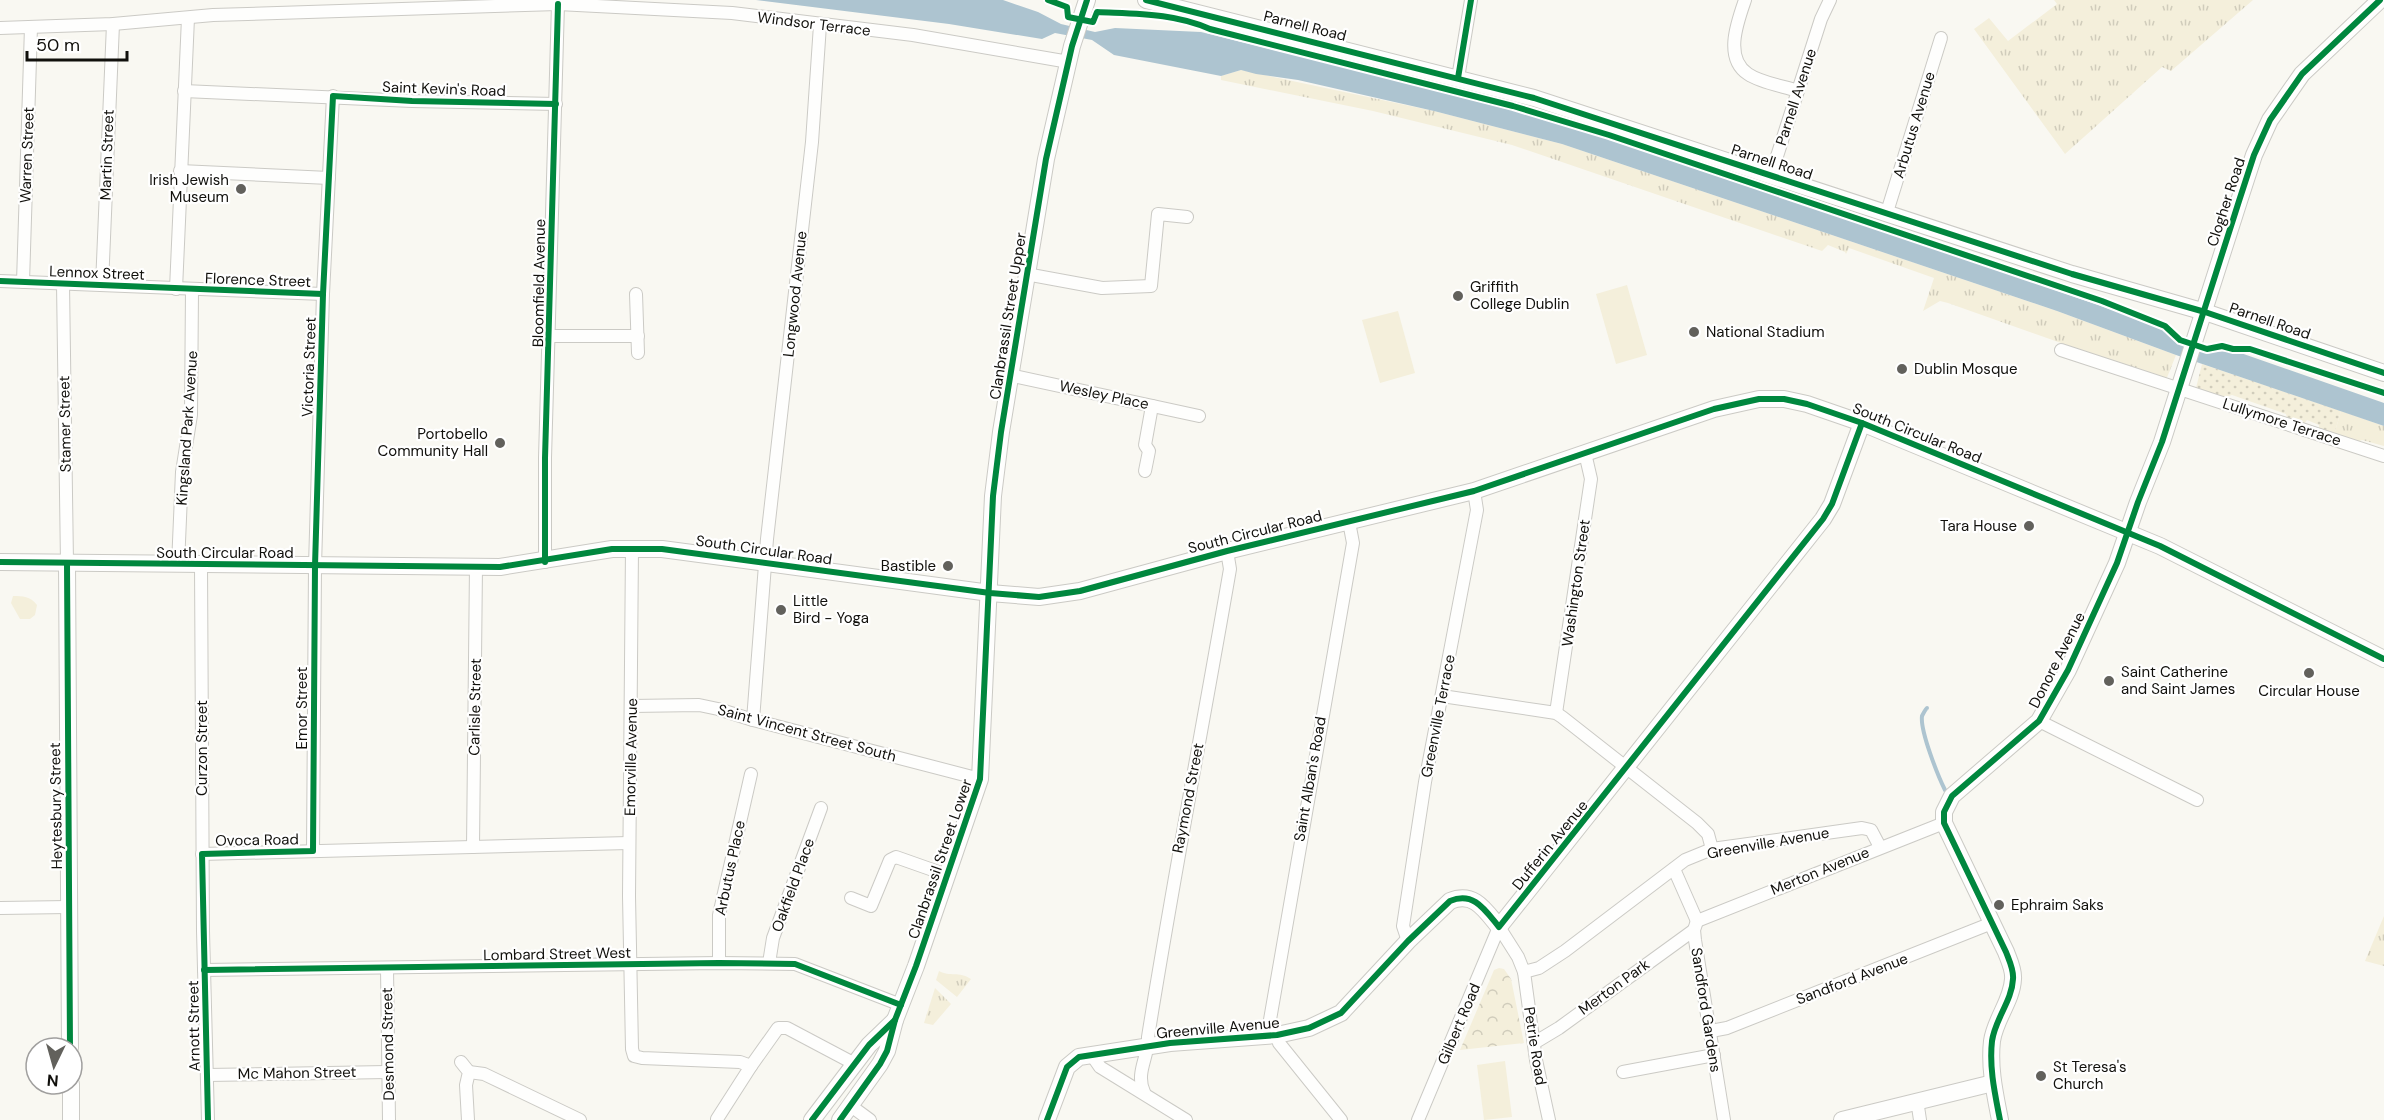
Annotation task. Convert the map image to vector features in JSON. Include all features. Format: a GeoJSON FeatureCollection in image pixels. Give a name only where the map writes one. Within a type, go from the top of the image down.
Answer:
{"type":"FeatureCollection","features":[{"type":"Feature","properties":{"kind":"main road","name":"Clanbrassil Street Upper"},"geometry":{"type":"LineString","coordinates":[[990,593],[993,496],[1026,274],[1046,159],[1070,54],[1087,0]]}},
{"type":"Feature","properties":{"kind":"main road","name":"Parnell Road"},"geometry":{"type":"LineString","coordinates":[[1146,0],[1544,101],[1887,212],[2203,318],[2384,373]]}},
{"type":"Feature","properties":{"kind":"main road","name":"Clogher Road"},"geometry":{"type":"LineString","coordinates":[[2181,386],[2248,173],[2270,120],[2302,74],[2380,0]]}},
{"type":"Feature","properties":{"kind":"main road","name":"Donore Avenue"},"geometry":{"type":"LineString","coordinates":[[1944,823],[1944,812],[1952,796],[2039,721],[2068,670],[2117,563],[2181,386]]}},
{"type":"Feature","properties":{"kind":"main road","name":"South Circular Road"},"geometry":{"type":"LineString","coordinates":[[0,562],[500,567],[545,562],[612,549],[632,548],[662,549],[1021,597],[1060,595],[1227,551],[1474,491],[1714,409],[1759,399],[1784,399],[1807,404],[1862,423],[2160,546],[2384,659]]}},
{"type":"Feature","properties":{"kind":"main road","name":"Dufferin Avenue"},"geometry":{"type":"LineString","coordinates":[[1499,927],[1823,519],[1830,508],[1862,423]]}},
{"type":"Feature","properties":{"kind":"main road","name":"Heytesbury Street"},"geometry":{"type":"LineString","coordinates":[[67,563],[70,1036]]}},
{"type":"Feature","properties":{"kind":"main road","name":"Clanbrassil Street Lower"},"geometry":{"type":"LineString","coordinates":[[840,1120],[887,1051],[898,1012],[980,779],[990,593]]}},
{"type":"Feature","properties":{"kind":"main road"},"geometry":{"type":"LineString","coordinates":[[1944,823],[2006,952],[2013,978],[2011,991],[1994,1029],[1991,1059],[2000,1120]]}},
{"type":"Feature","properties":{"kind":"main road","name":"Greenville Avenue"},"geometry":{"type":"LineString","coordinates":[[1091,1054],[1148,1046],[1272,1036],[1309,1028],[1341,1013],[1443,906],[1459,897],[1469,897],[1477,902],[1499,927]]}},
{"type":"Feature","properties":{"kind":"main road","name":"Clanbrassil Street Lower"},"geometry":{"type":"LineString","coordinates":[[812,1120],[869,1045],[898,1012]]}},
{"type":"Feature","properties":{"kind":"main road"},"geometry":{"type":"LineString","coordinates":[[1047,1120],[1067,1067],[1079,1057],[1091,1054]]}},
{"type":"Feature","properties":{"kind":"main road"},"geometry":{"type":"LineString","coordinates":[[1842,1120],[1993,1083]]}},
{"type":"Feature","properties":{"kind":"main road"},"geometry":{"type":"LineString","coordinates":[[70,1096],[71,1120]]}},
{"type":"Feature","properties":{"kind":"street"},"geometry":{"type":"LineString","coordinates":[[1458,78],[1470,0]]}},
{"type":"Feature","properties":{"kind":"street"},"geometry":{"type":"LineString","coordinates":[[1745,0],[1739,16],[1734,43],[1735,57],[1739,66],[1750,76],[1798,91]]}},
{"type":"Feature","properties":{"kind":"street","name":"Parnell Avenue"},"geometry":{"type":"LineString","coordinates":[[1771,175],[1821,19],[1830,0]]}},
{"type":"Feature","properties":{"kind":"street","name":"Windsor Terrace"},"geometry":{"type":"LineString","coordinates":[[0,28],[113,24],[213,15],[558,4],[732,14],[1070,54]]}},
{"type":"Feature","properties":{"kind":"street","name":"Bloomfield Avenue"},"geometry":{"type":"LineString","coordinates":[[545,562],[545,458],[558,4]]}},
{"type":"Feature","properties":{"kind":"street"},"geometry":{"type":"LineString","coordinates":[[176,289],[188,18]]}},
{"type":"Feature","properties":{"kind":"street","name":"Martin Street"},"geometry":{"type":"LineString","coordinates":[[102,285],[113,24]]}},
{"type":"Feature","properties":{"kind":"street","name":"Longwood Avenue"},"geometry":{"type":"LineString","coordinates":[[753,720],[765,562],[812,142],[820,25]]}},
{"type":"Feature","properties":{"kind":"street","name":"Warren Street"},"geometry":{"type":"LineString","coordinates":[[23,282],[31,27]]}},
{"type":"Feature","properties":{"kind":"street","name":"Arbutus Avenue"},"geometry":{"type":"LineString","coordinates":[[1887,212],[1941,38]]}},
{"type":"Feature","properties":{"kind":"street","name":"Saint Kevin's Road"},"geometry":{"type":"LineString","coordinates":[[184,91],[556,104]]}},
{"type":"Feature","properties":{"kind":"street","name":"Victoria Street"},"geometry":{"type":"LineString","coordinates":[[315,566],[323,294],[333,96]]}},
{"type":"Feature","properties":{"kind":"street"},"geometry":{"type":"LineString","coordinates":[[180,171],[329,178]]}},
{"type":"Feature","properties":{"kind":"street"},"geometry":{"type":"LineString","coordinates":[[1026,274],[1102,288],[1151,286],[1158,214],[1187,216]]}},
{"type":"Feature","properties":{"kind":"street","name":"Lennox Street"},"geometry":{"type":"LineString","coordinates":[[0,281],[192,290]]}},
{"type":"Feature","properties":{"kind":"street","name":"Stamer Street"},"geometry":{"type":"LineString","coordinates":[[63,284],[67,563]]}},
{"type":"Feature","properties":{"kind":"street","name":"Florence Street"},"geometry":{"type":"LineString","coordinates":[[192,290],[323,294]]}},
{"type":"Feature","properties":{"kind":"street","name":"Kingsland Park Avenue"},"geometry":{"type":"LineString","coordinates":[[178,565],[182,472],[190,415],[192,290]]}},
{"type":"Feature","properties":{"kind":"street"},"geometry":{"type":"LineString","coordinates":[[636,294],[638,353]]}},
{"type":"Feature","properties":{"kind":"street"},"geometry":{"type":"LineString","coordinates":[[550,336],[638,336]]}},
{"type":"Feature","properties":{"kind":"street","name":"Lullymore Terrace"},"geometry":{"type":"LineString","coordinates":[[2061,350],[2181,386],[2384,456]]}},
{"type":"Feature","properties":{"kind":"street","name":"Wesley Place"},"geometry":{"type":"LineString","coordinates":[[1010,375],[1199,416]]}},
{"type":"Feature","properties":{"kind":"street"},"geometry":{"type":"LineString","coordinates":[[1145,471],[1149,451],[1145,445],[1152,406]]}},
{"type":"Feature","properties":{"kind":"street","name":"Washington Street"},"geometry":{"type":"LineString","coordinates":[[1556,714],[1591,479],[1585,453]]}},
{"type":"Feature","properties":{"kind":"street","name":"Greenville Terrace"},"geometry":{"type":"LineString","coordinates":[[1408,941],[1402,926],[1477,510],[1474,491]]}},
{"type":"Feature","properties":{"kind":"street","name":"Saint Alban's Road"},"geometry":{"type":"LineString","coordinates":[[1272,1036],[1353,543],[1349,522]]}},
{"type":"Feature","properties":{"kind":"street","name":"Emorville Avenue"},"geometry":{"type":"LineString","coordinates":[[632,548],[629,843],[632,1049],[634,1056],[642,1058],[740,1062],[751,1066]]}},
{"type":"Feature","properties":{"kind":"street","name":"Raymond Street"},"geometry":{"type":"LineString","coordinates":[[1144,1092],[1140,1084],[1141,1069],[1148,1046],[1174,875],[1230,569],[1227,551]]}},
{"type":"Feature","properties":{"kind":"street","name":"Curzon Street"},"geometry":{"type":"LineString","coordinates":[[201,565],[203,931]]}},
{"type":"Feature","properties":{"kind":"street","name":"Emor Street"},"geometry":{"type":"LineString","coordinates":[[313,851],[315,566]]}},
{"type":"Feature","properties":{"kind":"street","name":"Carlisle Street"},"geometry":{"type":"LineString","coordinates":[[473,847],[476,566]]}},
{"type":"Feature","properties":{"kind":"street"},"geometry":{"type":"LineString","coordinates":[[1442,696],[1556,714],[1705,830],[1712,849]]}},
{"type":"Feature","properties":{"kind":"street","name":"Saint Vincent Street South"},"geometry":{"type":"LineString","coordinates":[[632,706],[699,705],[980,779]]}},
{"type":"Feature","properties":{"kind":"street"},"geometry":{"type":"LineString","coordinates":[[2039,721],[2197,800]]}},
{"type":"Feature","properties":{"kind":"street","name":"Arbutus Place"},"geometry":{"type":"LineString","coordinates":[[719,963],[719,915],[751,774]]}},
{"type":"Feature","properties":{"kind":"street","name":"Oakfield Place"},"geometry":{"type":"LineString","coordinates":[[769,963],[774,938],[821,808]]}},
{"type":"Feature","properties":{"kind":"street","name":"Merton Avenue"},"geometry":{"type":"LineString","coordinates":[[1696,926],[1880,847],[1944,823]]}},
{"type":"Feature","properties":{"kind":"street","name":"Greenville Avenue"},"geometry":{"type":"LineString","coordinates":[[1499,927],[1518,957],[1524,972],[1539,968],[1565,951],[1685,860],[1712,849],[1862,828],[1871,830],[1880,847]]}},
{"type":"Feature","properties":{"kind":"street","name":"Ovoca Road"},"geometry":{"type":"LineString","coordinates":[[202,854],[629,843]]}},
{"type":"Feature","properties":{"kind":"street"},"geometry":{"type":"LineString","coordinates":[[851,898],[871,906],[890,860],[896,857],[947,875]]}},
{"type":"Feature","properties":{"kind":"street","name":"Sandford Gardens"},"geometry":{"type":"LineString","coordinates":[[1674,869],[1696,926],[1724,1120]]}},
{"type":"Feature","properties":{"kind":"street"},"geometry":{"type":"LineString","coordinates":[[0,908],[68,907]]}},
{"type":"Feature","properties":{"kind":"street","name":"Sandford Avenue"},"geometry":{"type":"LineString","coordinates":[[1711,1030],[1737,1024],[1992,923]]}},
{"type":"Feature","properties":{"kind":"street","name":"Merton Park"},"geometry":{"type":"LineString","coordinates":[[1534,1043],[1559,1028],[1696,926]]}},
{"type":"Feature","properties":{"kind":"street","name":"Gilbert Road"},"geometry":{"type":"LineString","coordinates":[[1419,1120],[1499,927]]}},
{"type":"Feature","properties":{"kind":"street","name":"Arnott Street"},"geometry":{"type":"LineString","coordinates":[[203,931],[208,1120]]}},
{"type":"Feature","properties":{"kind":"street","name":"Lombard Street West"},"geometry":{"type":"LineString","coordinates":[[204,970],[769,963],[806,967],[898,1012]]}},
{"type":"Feature","properties":{"kind":"street","name":"Desmond Street"},"geometry":{"type":"LineString","coordinates":[[387,968],[389,1120]]}},
{"type":"Feature","properties":{"kind":"street","name":"Petrie Road"},"geometry":{"type":"LineString","coordinates":[[1524,972],[1534,1043],[1549,1120]]}},
{"type":"Feature","properties":{"kind":"street"},"geometry":{"type":"LineString","coordinates":[[717,1119],[778,1028],[787,1028],[855,1064]]}},
{"type":"Feature","properties":{"kind":"street"},"geometry":{"type":"LineString","coordinates":[[1272,1036],[1341,1120]]}},
{"type":"Feature","properties":{"kind":"street"},"geometry":{"type":"LineString","coordinates":[[1091,1054],[1100,1067],[1144,1092],[1186,1120]]}},
{"type":"Feature","properties":{"kind":"street"},"geometry":{"type":"LineString","coordinates":[[1623,1072],[1714,1055]]}},
{"type":"Feature","properties":{"kind":"street"},"geometry":{"type":"LineString","coordinates":[[468,1120],[465,1067],[580,1120]]}},
{"type":"Feature","properties":{"kind":"street","name":"Mc Mahon Street"},"geometry":{"type":"LineString","coordinates":[[207,1076],[387,1072]]}},
{"type":"Feature","properties":{"kind":"street"},"geometry":{"type":"LineString","coordinates":[[1917,1100],[1920,1120]]}},
{"type":"Feature","properties":{"kind":"street"},"geometry":{"type":"LineString","coordinates":[[851,1107],[870,1120]]}},
{"type":"Feature","properties":{"kind":"green space"},"geometry":{"type":"Polygon","coordinates":[[[2054,0],[2253,0],[2171,71],[2162,67],[2065,154],[1974,29],[1989,18],[2008,41],[2057,4],[2054,0]]]}},
{"type":"Feature","properties":{"kind":"green space"},"geometry":{"type":"Polygon","coordinates":[[[1241,70],[1434,111],[1562,144],[2057,311],[2176,355],[2166,380],[1948,303],[1940,301],[1923,311],[1934,278],[1849,248],[1846,254],[1828,245],[1822,251],[1512,145],[1373,111],[1221,80],[1221,76],[1241,70]]]}},
{"type":"Feature","properties":{"kind":"green space"},"geometry":{"type":"Polygon","coordinates":[[[1627,285],[1647,355],[1616,364],[1596,294],[1627,285]]]}},
{"type":"Feature","properties":{"kind":"green space"},"geometry":{"type":"Polygon","coordinates":[[[1398,311],[1415,373],[1380,383],[1362,320],[1398,311]]]}},
{"type":"Feature","properties":{"kind":"green space"},"geometry":{"type":"Polygon","coordinates":[[[2202,364],[2341,411],[2334,435],[2319,430],[2319,425],[2307,420],[2304,424],[2287,418],[2286,414],[2232,395],[2222,398],[2196,388],[2202,364]]]}},
{"type":"Feature","properties":{"kind":"green space"},"geometry":{"type":"Polygon","coordinates":[[[2341,411],[2384,426],[2384,446],[2362,440],[2357,442],[2334,435],[2341,411]]]}},
{"type":"Feature","properties":{"kind":"green space"},"geometry":{"type":"Polygon","coordinates":[[[13,596],[32,600],[37,605],[35,615],[30,619],[20,619],[11,603],[13,596]]]}},
{"type":"Feature","properties":{"kind":"green space"},"geometry":{"type":"Polygon","coordinates":[[[2384,916],[2384,966],[2365,961],[2384,916]]]}},
{"type":"Feature","properties":{"kind":"green space"},"geometry":{"type":"Polygon","coordinates":[[[1504,969],[1511,979],[1524,1043],[1460,1050],[1494,970],[1504,969]]]}},
{"type":"Feature","properties":{"kind":"green space"},"geometry":{"type":"Polygon","coordinates":[[[939,971],[971,979],[957,997],[936,980],[939,971]]]}},
{"type":"Feature","properties":{"kind":"green space"},"geometry":{"type":"Polygon","coordinates":[[[935,988],[951,1004],[933,1025],[924,1023],[935,988]]]}},
{"type":"Feature","properties":{"kind":"green space"},"geometry":{"type":"Polygon","coordinates":[[[1505,1061],[1512,1117],[1484,1120],[1477,1065],[1505,1061]]]}},
{"type":"Feature","properties":{"kind":"water"},"geometry":{"type":"Polygon","coordinates":[[[756,0],[1003,0],[1038,12],[1061,24],[1095,32],[1115,28],[1201,32],[1538,115],[1812,205],[2164,328],[2176,342],[2206,352],[2235,351],[2384,403],[2384,426],[2176,355],[2057,311],[1562,144],[1434,111],[1298,80],[1241,70],[1221,76],[1114,55],[1092,40],[1055,33],[1042,39],[949,24],[756,0]]]}},
{"type":"Feature","properties":{"kind":"waterway"},"geometry":{"type":"LineString","coordinates":[[1927,708],[1922,716],[1922,723],[1934,764],[1945,790]]}},
{"type":"Feature","properties":{"kind":"cycle path"},"geometry":{"type":"LineString","coordinates":[[1048,0],[1067,7],[1068,17],[1093,22],[1097,12],[1169,17],[1513,106],[1609,135],[2102,301],[2165,326],[2180,340],[2207,349],[2222,346],[2233,349],[2250,349],[2384,393]]}},
{"type":"Feature","properties":{"kind":"cycle path"},"geometry":{"type":"LineString","coordinates":[[840,1120],[887,1051],[895,1020],[916,966],[980,779],[993,496],[1001,432],[1046,159],[1072,46],[1087,0]]}},
{"type":"Feature","properties":{"kind":"cycle path"},"geometry":{"type":"LineString","coordinates":[[1146,0],[1534,98],[2072,274],[2205,312],[2384,373]]}},
{"type":"Feature","properties":{"kind":"cycle path"},"geometry":{"type":"LineString","coordinates":[[1458,78],[1471,0]]}},
{"type":"Feature","properties":{"kind":"cycle path"},"geometry":{"type":"LineString","coordinates":[[2000,1120],[1994,1091],[1991,1051],[1996,1025],[2010,995],[2013,972],[2006,952],[1944,823],[1944,812],[1952,796],[2039,721],[2068,670],[2117,563],[2162,442],[2254,155],[2270,120],[2302,74],[2380,0]]}},
{"type":"Feature","properties":{"kind":"cycle path"},"geometry":{"type":"LineString","coordinates":[[545,562],[545,458],[558,4]]}},
{"type":"Feature","properties":{"kind":"cycle path"},"geometry":{"type":"LineString","coordinates":[[208,1120],[202,854],[313,851],[315,566],[323,294],[333,96],[412,101],[556,104]]}},
{"type":"Feature","properties":{"kind":"cycle path"},"geometry":{"type":"LineString","coordinates":[[0,281],[323,294]]}},
{"type":"Feature","properties":{"kind":"cycle path"},"geometry":{"type":"LineString","coordinates":[[0,562],[500,567],[612,549],[662,549],[990,593],[1039,597],[1080,591],[1227,551],[1474,491],[1714,409],[1759,399],[1784,399],[1807,404],[1862,423],[2160,546],[2384,659]]}},
{"type":"Feature","properties":{"kind":"cycle path"},"geometry":{"type":"LineString","coordinates":[[1047,1120],[1067,1067],[1079,1057],[1170,1043],[1277,1035],[1309,1028],[1341,1013],[1408,941],[1450,901],[1466,898],[1472,900],[1484,909],[1499,927],[1823,519],[1832,504],[1862,423]]}},
{"type":"Feature","properties":{"kind":"cycle path"},"geometry":{"type":"LineString","coordinates":[[67,563],[70,1036]]}},
{"type":"Feature","properties":{"kind":"cycle path"},"geometry":{"type":"LineString","coordinates":[[204,970],[795,964],[901,1005]]}},
{"type":"Feature","properties":{"kind":"cycle path"},"geometry":{"type":"LineString","coordinates":[[812,1120],[869,1045],[895,1020]]}},
{"type":"Feature","properties":{"kind":"place","name":"Irish Jewish Museum"},"geometry":{"type":"Point","coordinates":[241,189]}},
{"type":"Feature","properties":{"kind":"place","name":"Griffith College Dublin"},"geometry":{"type":"Point","coordinates":[1458,296]}},
{"type":"Feature","properties":{"kind":"place","name":"National Stadium"},"geometry":{"type":"Point","coordinates":[1694,332]}},
{"type":"Feature","properties":{"kind":"place","name":"Dublin Mosque"},"geometry":{"type":"Point","coordinates":[1902,369]}},
{"type":"Feature","properties":{"kind":"place","name":"Portobello Community Hall"},"geometry":{"type":"Point","coordinates":[500,443]}},
{"type":"Feature","properties":{"kind":"place","name":"Tara House"},"geometry":{"type":"Point","coordinates":[2029,526]}},
{"type":"Feature","properties":{"kind":"place","name":"Bastible"},"geometry":{"type":"Point","coordinates":[948,566]}},
{"type":"Feature","properties":{"kind":"place","name":"Little Bird - Yoga"},"geometry":{"type":"Point","coordinates":[781,610]}},
{"type":"Feature","properties":{"kind":"place","name":"Circular House"},"geometry":{"type":"Point","coordinates":[2309,673]}},
{"type":"Feature","properties":{"kind":"place","name":"Saint Catherine and Saint James"},"geometry":{"type":"Point","coordinates":[2109,681]}},
{"type":"Feature","properties":{"kind":"place","name":"Ephraim Saks"},"geometry":{"type":"Point","coordinates":[1999,905]}},
{"type":"Feature","properties":{"kind":"place","name":"St Teresa's Church"},"geometry":{"type":"Point","coordinates":[2041,1076]}}]}
